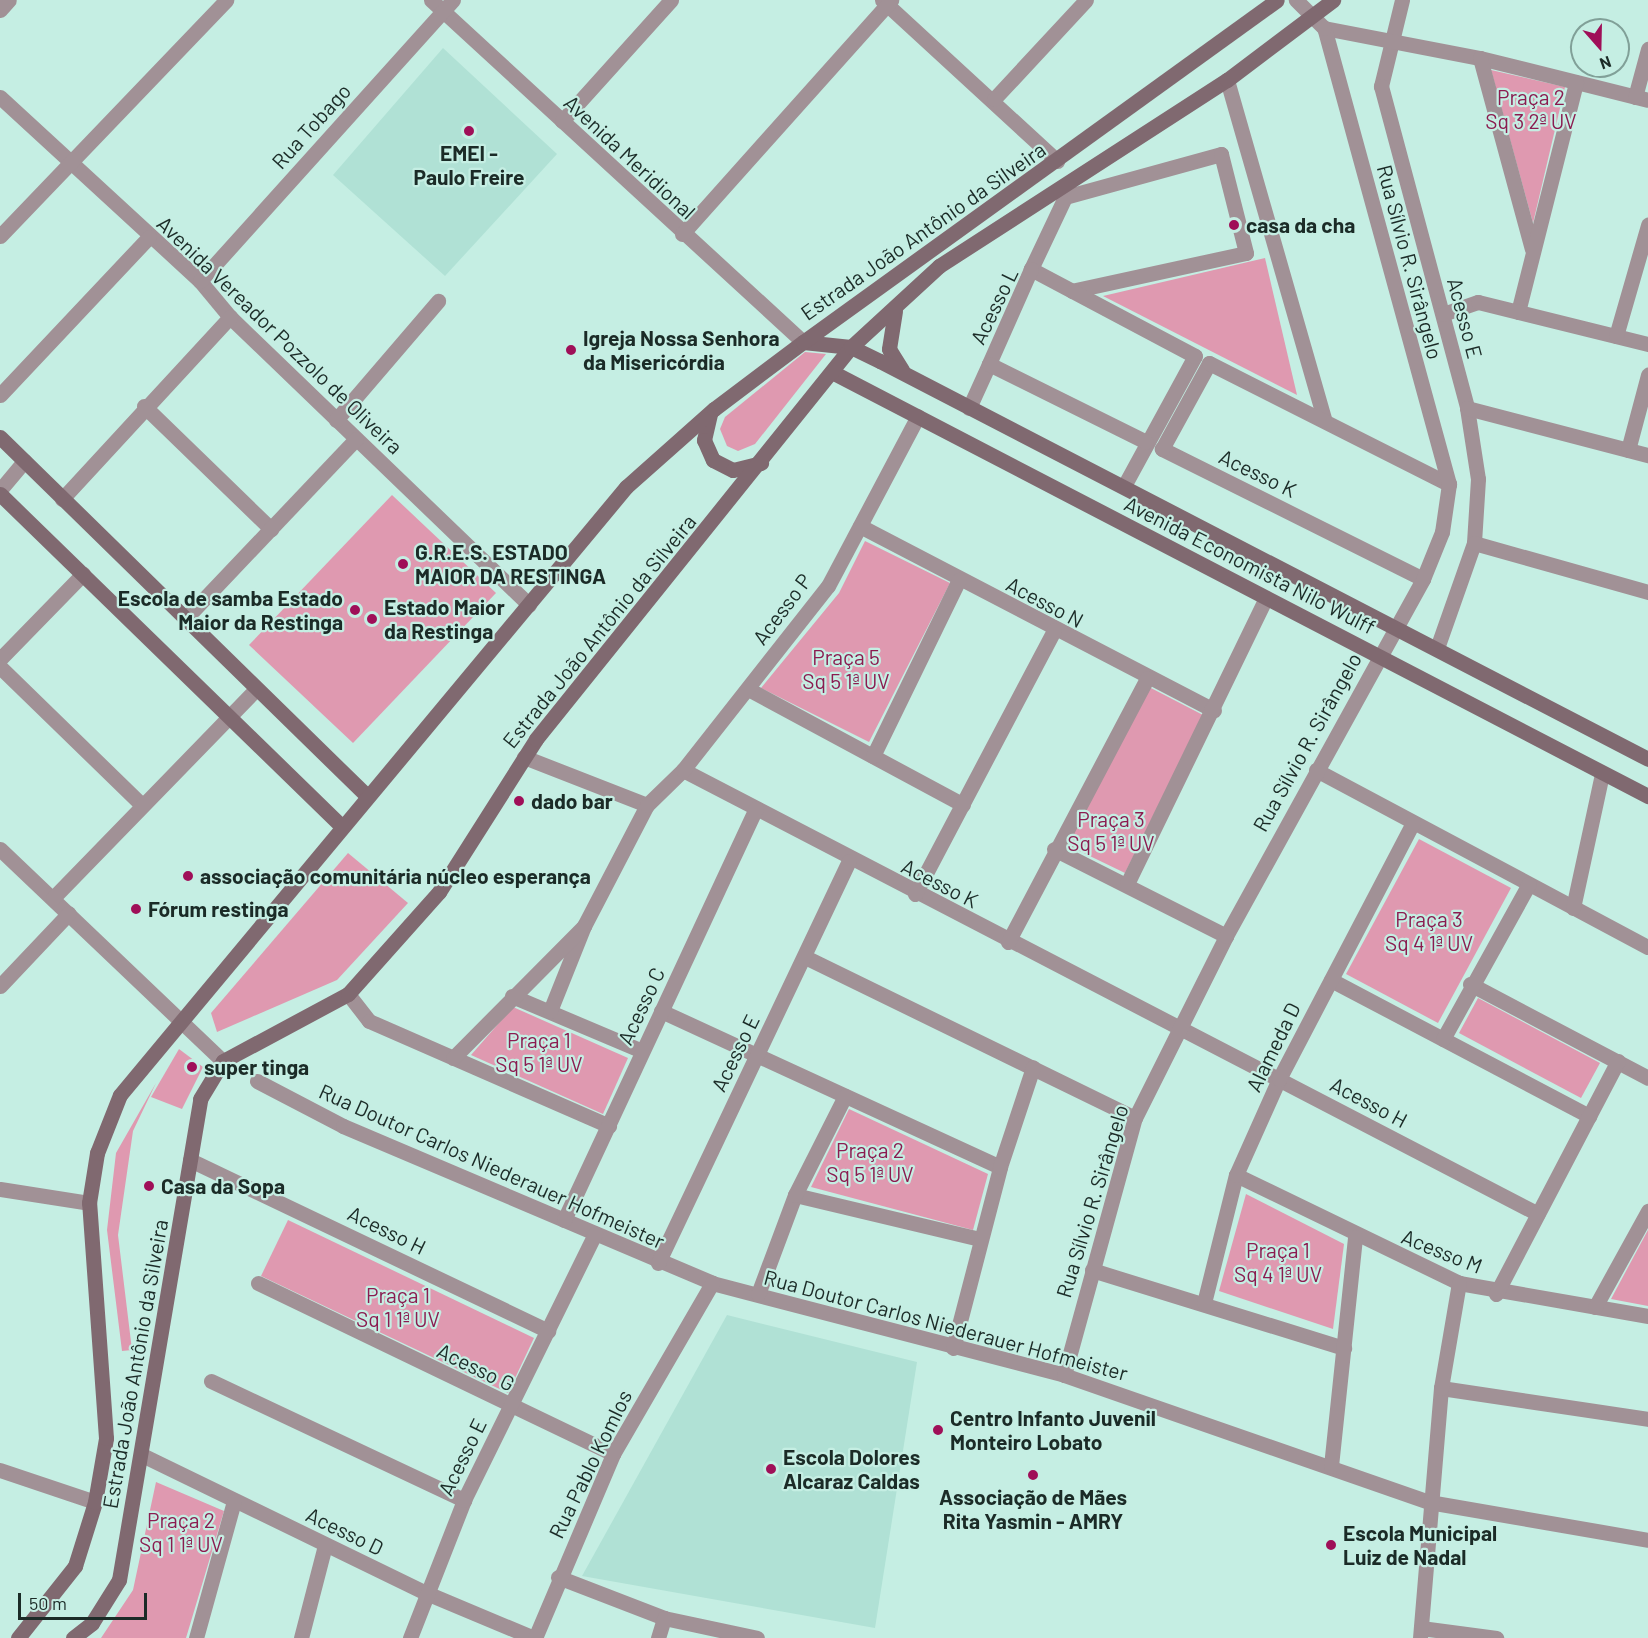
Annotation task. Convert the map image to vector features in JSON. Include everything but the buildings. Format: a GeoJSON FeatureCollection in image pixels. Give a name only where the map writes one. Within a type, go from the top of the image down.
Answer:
{"type":"FeatureCollection","features":[{"type":"Feature","properties":{"kind":"main road","name":"Estrada João Antônio da Silveira"},"geometry":{"type":"LineString","coordinates":[[18,1638],[75,1566],[95,1502],[106,1438],[89,1203],[97,1153],[120,1095],[180,1020],[626,487],[714,410],[803,342],[1057,161],[1276,0]]}},
{"type":"Feature","properties":{"kind":"main road","name":"Estrada João Antônio da Silveira"},"geometry":{"type":"LineString","coordinates":[[73,1638],[92,1623],[119,1580],[142,1455],[200,1099],[222,1061],[348,994],[439,892],[524,757],[764,461],[851,346],[939,266],[1060,191],[1227,80],[1331,0]]}},
{"type":"Feature","properties":{"kind":"main road"},"geometry":{"type":"LineString","coordinates":[[898,305],[888,342],[906,374]]}},
{"type":"Feature","properties":{"kind":"main road"},"geometry":{"type":"LineString","coordinates":[[803,342],[851,346]]}},
{"type":"Feature","properties":{"kind":"main road","name":"Avenida Economista Nilo Wulff"},"geometry":{"type":"LineString","coordinates":[[851,346],[1648,759]]}},
{"type":"Feature","properties":{"kind":"main road","name":"Avenida Economista Nilo Wulff"},"geometry":{"type":"LineString","coordinates":[[832,372],[1266,598],[1379,654],[1602,774],[1648,796]]}},
{"type":"Feature","properties":{"kind":"main road"},"geometry":{"type":"LineString","coordinates":[[714,410],[704,440],[713,460],[733,470],[764,461]]}},
{"type":"Feature","properties":{"kind":"main road"},"geometry":{"type":"LineString","coordinates":[[0,437],[255,690],[367,796]]}},
{"type":"Feature","properties":{"kind":"main road"},"geometry":{"type":"LineString","coordinates":[[0,492],[342,826]]}},
{"type":"Feature","properties":{"kind":"street"},"geometry":{"type":"LineString","coordinates":[[0,10],[9,0]]}},
{"type":"Feature","properties":{"kind":"street"},"geometry":{"type":"LineString","coordinates":[[0,236],[226,0]]}},
{"type":"Feature","properties":{"kind":"street","name":"Avenida Meridional"},"geometry":{"type":"LineString","coordinates":[[431,0],[448,5],[562,121],[682,234],[803,342]]}},
{"type":"Feature","properties":{"kind":"street"},"geometry":{"type":"LineString","coordinates":[[562,121],[671,0]]}},
{"type":"Feature","properties":{"kind":"street"},"geometry":{"type":"LineString","coordinates":[[994,99],[1086,0]]}},
{"type":"Feature","properties":{"kind":"street","name":"Rua Sílvio R. Sirângelo"},"geometry":{"type":"LineString","coordinates":[[1064,1375],[1136,1118],[1226,936],[1379,654],[1423,579],[1442,532],[1449,484],[1324,28],[1296,0]]}},
{"type":"Feature","properties":{"kind":"street","name":"Acesso E"},"geometry":{"type":"LineString","coordinates":[[1402,0],[1390,41],[1381,86],[1467,408],[1478,479],[1474,543],[1437,648]]}},
{"type":"Feature","properties":{"kind":"street"},"geometry":{"type":"LineString","coordinates":[[682,234],[887,2],[994,99],[1057,161]]}},
{"type":"Feature","properties":{"kind":"street","name":"Rua Tobago"},"geometry":{"type":"LineString","coordinates":[[200,281],[448,5]]}},
{"type":"Feature","properties":{"kind":"street"},"geometry":{"type":"LineString","coordinates":[[1324,28],[1480,58],[1642,99],[1648,49]]}},
{"type":"Feature","properties":{"kind":"street"},"geometry":{"type":"LineString","coordinates":[[1480,58],[1533,251]]}},
{"type":"Feature","properties":{"kind":"street"},"geometry":{"type":"LineString","coordinates":[[1227,80],[1324,418],[1449,484]]}},
{"type":"Feature","properties":{"kind":"street"},"geometry":{"type":"LineString","coordinates":[[1518,312],[1576,82]]}},
{"type":"Feature","properties":{"kind":"street","name":"Avenida Vereador Pozzolo de Oliveira"},"geometry":{"type":"LineString","coordinates":[[0,97],[149,237],[200,281],[230,317],[529,605]]}},
{"type":"Feature","properties":{"kind":"street"},"geometry":{"type":"LineString","coordinates":[[1031,269],[1060,191],[1221,154],[1246,253],[1072,291]]}},
{"type":"Feature","properties":{"kind":"street"},"geometry":{"type":"LineString","coordinates":[[1616,336],[1648,225]]}},
{"type":"Feature","properties":{"kind":"street"},"geometry":{"type":"LineString","coordinates":[[0,395],[149,237]]}},
{"type":"Feature","properties":{"kind":"street","name":"Acesso L"},"geometry":{"type":"LineString","coordinates":[[1031,269],[1195,356],[1146,442],[989,364],[1031,269]]}},
{"type":"Feature","properties":{"kind":"street"},"geometry":{"type":"LineString","coordinates":[[336,420],[438,301]]}},
{"type":"Feature","properties":{"kind":"street"},"geometry":{"type":"LineString","coordinates":[[1443,314],[1478,302],[1648,344]]}},
{"type":"Feature","properties":{"kind":"street"},"geometry":{"type":"LineString","coordinates":[[62,499],[144,406],[230,317]]}},
{"type":"Feature","properties":{"kind":"street","name":"Acesso K"},"geometry":{"type":"LineString","coordinates":[[1324,418],[1209,363],[1162,449],[1423,579]]}},
{"type":"Feature","properties":{"kind":"street"},"geometry":{"type":"LineString","coordinates":[[969,408],[989,364]]}},
{"type":"Feature","properties":{"kind":"street"},"geometry":{"type":"LineString","coordinates":[[1628,450],[1648,375]]}},
{"type":"Feature","properties":{"kind":"street"},"geometry":{"type":"LineString","coordinates":[[144,406],[271,529]]}},
{"type":"Feature","properties":{"kind":"street"},"geometry":{"type":"LineString","coordinates":[[1467,408],[1648,455]]}},
{"type":"Feature","properties":{"kind":"street","name":"Acesso P"},"geometry":{"type":"LineString","coordinates":[[550,1011],[584,926],[647,805],[683,770],[828,586],[918,416]]}},
{"type":"Feature","properties":{"kind":"street"},"geometry":{"type":"LineString","coordinates":[[185,619],[356,439]]}},
{"type":"Feature","properties":{"kind":"street"},"geometry":{"type":"LineString","coordinates":[[1124,486],[1146,442]]}},
{"type":"Feature","properties":{"kind":"street"},"geometry":{"type":"LineString","coordinates":[[0,492],[24,461]]}},
{"type":"Feature","properties":{"kind":"street","name":"Acesso N"},"geometry":{"type":"LineString","coordinates":[[860,526],[1054,630],[1214,710]]}},
{"type":"Feature","properties":{"kind":"street"},"geometry":{"type":"LineString","coordinates":[[1474,543],[1648,592]]}},
{"type":"Feature","properties":{"kind":"street"},"geometry":{"type":"LineString","coordinates":[[0,659],[83,574]]}},
{"type":"Feature","properties":{"kind":"street"},"geometry":{"type":"LineString","coordinates":[[873,756],[959,580]]}},
{"type":"Feature","properties":{"kind":"street"},"geometry":{"type":"LineString","coordinates":[[1127,884],[1214,710],[1266,598]]}},
{"type":"Feature","properties":{"kind":"street"},"geometry":{"type":"LineString","coordinates":[[915,894],[1054,630]]}},
{"type":"Feature","properties":{"kind":"street"},"geometry":{"type":"LineString","coordinates":[[0,667],[141,804]]}},
{"type":"Feature","properties":{"kind":"street"},"geometry":{"type":"LineString","coordinates":[[1008,942],[1054,849],[1147,678]]}},
{"type":"Feature","properties":{"kind":"street"},"geometry":{"type":"LineString","coordinates":[[748,689],[963,805]]}},
{"type":"Feature","properties":{"kind":"street"},"geometry":{"type":"LineString","coordinates":[[53,898],[141,804],[255,690]]}},
{"type":"Feature","properties":{"kind":"street"},"geometry":{"type":"LineString","coordinates":[[524,757],[647,805]]}},
{"type":"Feature","properties":{"kind":"street","name":"Acesso K"},"geometry":{"type":"LineString","coordinates":[[683,770],[849,861],[1179,1030]]}},
{"type":"Feature","properties":{"kind":"street"},"geometry":{"type":"LineString","coordinates":[[1316,770],[1648,947]]}},
{"type":"Feature","properties":{"kind":"street"},"geometry":{"type":"LineString","coordinates":[[1573,908],[1602,774]]}},
{"type":"Feature","properties":{"kind":"street","name":"Acesso C"},"geometry":{"type":"LineString","coordinates":[[564,1220],[756,809]]}},
{"type":"Feature","properties":{"kind":"street","name":"Alameda D"},"geometry":{"type":"LineString","coordinates":[[1204,1303],[1236,1175],[1279,1079],[1413,823]]}},
{"type":"Feature","properties":{"kind":"street"},"geometry":{"type":"LineString","coordinates":[[0,849],[69,912],[222,1061]]}},
{"type":"Feature","properties":{"kind":"street"},"geometry":{"type":"LineString","coordinates":[[1054,849],[1226,936]]}},
{"type":"Feature","properties":{"kind":"street","name":"Acesso E"},"geometry":{"type":"LineString","coordinates":[[658,1263],[849,861]]}},
{"type":"Feature","properties":{"kind":"street"},"geometry":{"type":"LineString","coordinates":[[1443,1039],[1470,984],[1528,884]]}},
{"type":"Feature","properties":{"kind":"street"},"geometry":{"type":"LineString","coordinates":[[0,986],[69,912]]}},
{"type":"Feature","properties":{"kind":"street"},"geometry":{"type":"LineString","coordinates":[[453,1058],[584,926]]}},
{"type":"Feature","properties":{"kind":"street"},"geometry":{"type":"LineString","coordinates":[[805,957],[1136,1118]]}},
{"type":"Feature","properties":{"kind":"street"},"geometry":{"type":"LineString","coordinates":[[1331,980],[1589,1116]]}},
{"type":"Feature","properties":{"kind":"street"},"geometry":{"type":"LineString","coordinates":[[1470,984],[1648,1078]]}},
{"type":"Feature","properties":{"kind":"street"},"geometry":{"type":"LineString","coordinates":[[348,994],[369,1021],[609,1126]]}},
{"type":"Feature","properties":{"kind":"street"},"geometry":{"type":"LineString","coordinates":[[512,996],[642,1051]]}},
{"type":"Feature","properties":{"kind":"street"},"geometry":{"type":"LineString","coordinates":[[661,1011],[1000,1167]]}},
{"type":"Feature","properties":{"kind":"street","name":"Acesso H"},"geometry":{"type":"LineString","coordinates":[[1179,1030],[1279,1079],[1538,1214]]}},
{"type":"Feature","properties":{"kind":"street"},"geometry":{"type":"LineString","coordinates":[[1496,1294],[1618,1061]]}},
{"type":"Feature","properties":{"kind":"street"},"geometry":{"type":"LineString","coordinates":[[953,1348],[1000,1167],[1033,1067]]}},
{"type":"Feature","properties":{"kind":"street","name":"Rua Doutor Carlos Niederauer Hofmeister"},"geometry":{"type":"LineString","coordinates":[[257,1081],[343,1126],[564,1220],[658,1263],[712,1283],[953,1348],[1064,1375],[1429,1502],[1648,1540]]}},
{"type":"Feature","properties":{"kind":"street"},"geometry":{"type":"LineString","coordinates":[[758,1294],[795,1195],[845,1096]]}},
{"type":"Feature","properties":{"kind":"street","name":"Acesso H"},"geometry":{"type":"LineString","coordinates":[[190,1160],[548,1330]]}},
{"type":"Feature","properties":{"kind":"street","name":"Acesso M"},"geometry":{"type":"LineString","coordinates":[[1236,1175],[1355,1237],[1459,1283],[1496,1294],[1648,1316]]}},
{"type":"Feature","properties":{"kind":"street"},"geometry":{"type":"LineString","coordinates":[[0,1189],[89,1203]]}},
{"type":"Feature","properties":{"kind":"street"},"geometry":{"type":"LineString","coordinates":[[795,1195],[980,1239]]}},
{"type":"Feature","properties":{"kind":"street"},"geometry":{"type":"LineString","coordinates":[[1595,1307],[1648,1211]]}},
{"type":"Feature","properties":{"kind":"street","name":"Acesso E"},"geometry":{"type":"LineString","coordinates":[[410,1638],[424,1592],[464,1500],[595,1234]]}},
{"type":"Feature","properties":{"kind":"street"},"geometry":{"type":"LineString","coordinates":[[1331,1466],[1355,1237]]}},
{"type":"Feature","properties":{"kind":"street"},"geometry":{"type":"LineString","coordinates":[[1092,1270],[1344,1348]]}},
{"type":"Feature","properties":{"kind":"street","name":"Acesso G"},"geometry":{"type":"LineString","coordinates":[[258,1283],[509,1407],[613,1454]]}},
{"type":"Feature","properties":{"kind":"street","name":"Rua Pablo Komlos"},"geometry":{"type":"LineString","coordinates":[[535,1638],[558,1577],[613,1454],[712,1283]]}},
{"type":"Feature","properties":{"kind":"street"},"geometry":{"type":"LineString","coordinates":[[1459,1283],[1441,1389],[1429,1502],[1420,1633],[1496,1638]]}},
{"type":"Feature","properties":{"kind":"street"},"geometry":{"type":"LineString","coordinates":[[211,1382],[464,1500]]}},
{"type":"Feature","properties":{"kind":"street"},"geometry":{"type":"LineString","coordinates":[[1441,1389],[1648,1419]]}},
{"type":"Feature","properties":{"kind":"street","name":"Acesso D"},"geometry":{"type":"LineString","coordinates":[[142,1455],[424,1592],[535,1638]]}},
{"type":"Feature","properties":{"kind":"street"},"geometry":{"type":"LineString","coordinates":[[0,1470],[95,1502]]}},
{"type":"Feature","properties":{"kind":"street"},"geometry":{"type":"LineString","coordinates":[[196,1638],[234,1501]]}},
{"type":"Feature","properties":{"kind":"street"},"geometry":{"type":"LineString","coordinates":[[301,1638],[325,1545]]}},
{"type":"Feature","properties":{"kind":"street"},"geometry":{"type":"LineString","coordinates":[[558,1577],[664,1618],[757,1638]]}},
{"type":"Feature","properties":{"kind":"street"},"geometry":{"type":"LineString","coordinates":[[658,1638],[664,1618]]}},
{"type":"Feature","properties":{"kind":"shaded area"},"geometry":{"type":"Polygon","coordinates":[[[443,48],[557,154],[445,276],[333,175],[443,48]]]}},
{"type":"Feature","properties":{"kind":"shaded area","name":"Escola Dolores Alcaraz Caldas"},"geometry":{"type":"Polygon","coordinates":[[[727,1315],[917,1362],[875,1628],[582,1576],[727,1315]]]}},
{"type":"Feature","properties":{"kind":"green space","name":"Praça 2 Sq 3 2ª UV"},"geometry":{"type":"Polygon","coordinates":[[[1491,70],[1565,87],[1533,223],[1491,70]]]}},
{"type":"Feature","properties":{"kind":"green space"},"geometry":{"type":"Polygon","coordinates":[[[1265,258],[1297,395],[1103,296],[1265,258]]]}},
{"type":"Feature","properties":{"kind":"green space"},"geometry":{"type":"Polygon","coordinates":[[[805,352],[826,354],[755,444],[738,451],[727,446],[720,429],[725,417],[805,352]]]}},
{"type":"Feature","properties":{"kind":"green space","name":"Estado Maior da Restinga"},"geometry":{"type":"Polygon","coordinates":[[[392,495],[496,593],[353,743],[249,645],[392,495]]]}},
{"type":"Feature","properties":{"kind":"green space","name":"Praça 5 Sq 5 1ª UV"},"geometry":{"type":"Polygon","coordinates":[[[865,541],[950,583],[869,742],[761,688],[839,593],[865,541]]]}},
{"type":"Feature","properties":{"kind":"green space","name":"Praça 3 Sq 5 1ª UV"},"geometry":{"type":"Polygon","coordinates":[[[1149,687],[1203,715],[1125,873],[1067,845],[1149,687]]]}},
{"type":"Feature","properties":{"kind":"green space","name":"Praça 3 Sq 4 1ª UV"},"geometry":{"type":"Polygon","coordinates":[[[1419,839],[1511,888],[1438,1023],[1346,974],[1419,839]]]}},
{"type":"Feature","properties":{"kind":"green space"},"geometry":{"type":"Polygon","coordinates":[[[348,853],[408,903],[337,980],[217,1032],[211,1013],[348,853]]]}},
{"type":"Feature","properties":{"kind":"green space"},"geometry":{"type":"Polygon","coordinates":[[[1478,998],[1600,1063],[1581,1098],[1459,1033],[1478,998]]]}},
{"type":"Feature","properties":{"kind":"green space","name":"Praça 1 Sq 5 1ª UV"},"geometry":{"type":"Polygon","coordinates":[[[513,1007],[628,1058],[603,1114],[471,1055],[513,1007]]]}},
{"type":"Feature","properties":{"kind":"green space"},"geometry":{"type":"Polygon","coordinates":[[[179,1049],[203,1067],[182,1109],[151,1097],[179,1049]]]}},
{"type":"Feature","properties":{"kind":"green space"},"geometry":{"type":"Polygon","coordinates":[[[156,1083],[133,1131],[118,1235],[132,1350],[122,1351],[107,1230],[116,1153],[156,1083]]]}},
{"type":"Feature","properties":{"kind":"green space","name":"Praça 2 Sq 5 1ª UV"},"geometry":{"type":"Polygon","coordinates":[[[849,1109],[988,1174],[973,1230],[811,1187],[849,1109]]]}},
{"type":"Feature","properties":{"kind":"green space","name":"Praça 1 Sq 4 1ª UV"},"geometry":{"type":"Polygon","coordinates":[[[1246,1194],[1344,1244],[1333,1329],[1219,1291],[1246,1194]]]}},
{"type":"Feature","properties":{"kind":"green space","name":"Praça 1 Sq 1 1ª UV"},"geometry":{"type":"Polygon","coordinates":[[[288,1220],[534,1338],[508,1393],[261,1276],[288,1220]]]}},
{"type":"Feature","properties":{"kind":"green space"},"geometry":{"type":"Polygon","coordinates":[[[1648,1230],[1648,1306],[1611,1299],[1648,1230]]]}},
{"type":"Feature","properties":{"kind":"green space","name":"Praça 2 Sq 1 1ª UV"},"geometry":{"type":"Polygon","coordinates":[[[156,1482],[224,1511],[186,1638],[101,1638],[133,1590],[156,1482]]]}},
{"type":"Feature","properties":{"kind":"place","name":"EMEI - Paulo Freire"},"geometry":{"type":"Point","coordinates":[469,131]}},
{"type":"Feature","properties":{"kind":"place","name":"casa da cha"},"geometry":{"type":"Point","coordinates":[1234,225]}},
{"type":"Feature","properties":{"kind":"place","name":"Igreja Nossa Senhora da Misericórdia"},"geometry":{"type":"Point","coordinates":[571,350]}},
{"type":"Feature","properties":{"kind":"place","name":"G.R.E.S. ESTADO MAIOR DA RESTINGA"},"geometry":{"type":"Point","coordinates":[403,564]}},
{"type":"Feature","properties":{"kind":"place","name":"Escola de samba Estado Maior da Restinga"},"geometry":{"type":"Point","coordinates":[355,610]}},
{"type":"Feature","properties":{"kind":"place","name":"Estado Maior da Restinga"},"geometry":{"type":"Point","coordinates":[372,619]}},
{"type":"Feature","properties":{"kind":"place","name":"dado bar"},"geometry":{"type":"Point","coordinates":[519,801]}},
{"type":"Feature","properties":{"kind":"place","name":"associação comunitária núcleo esperança"},"geometry":{"type":"Point","coordinates":[188,876]}},
{"type":"Feature","properties":{"kind":"place","name":"Fórum restinga"},"geometry":{"type":"Point","coordinates":[136,909]}},
{"type":"Feature","properties":{"kind":"place","name":"super tinga"},"geometry":{"type":"Point","coordinates":[192,1067]}},
{"type":"Feature","properties":{"kind":"place","name":"Casa da Sopa"},"geometry":{"type":"Point","coordinates":[149,1186]}},
{"type":"Feature","properties":{"kind":"place","name":"Centro Infanto Juvenil Monteiro Lobato"},"geometry":{"type":"Point","coordinates":[938,1430]}},
{"type":"Feature","properties":{"kind":"place","name":"Escola Dolores Alcaraz Caldas"},"geometry":{"type":"Point","coordinates":[771,1469]}},
{"type":"Feature","properties":{"kind":"place","name":"Associação de Mães Rita Yasmin - AMRY"},"geometry":{"type":"Point","coordinates":[1033,1475]}},
{"type":"Feature","properties":{"kind":"place","name":"Escola Municipal Luiz de Nadal"},"geometry":{"type":"Point","coordinates":[1331,1545]}}]}
